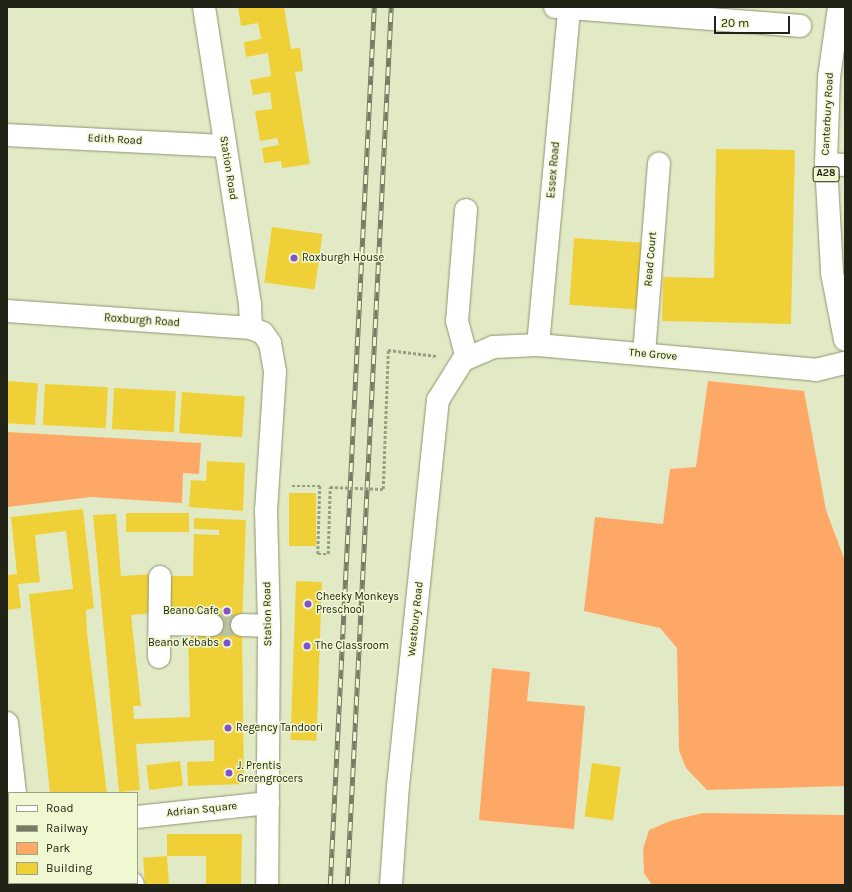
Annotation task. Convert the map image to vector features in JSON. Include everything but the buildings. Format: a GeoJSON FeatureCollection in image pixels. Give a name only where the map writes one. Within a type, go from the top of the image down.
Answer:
{"type":"FeatureCollection","features":[{"type":"Feature","properties":{"kind":"main road","name":"Station Road"},"geometry":{"type":"LineString","coordinates":[[204,7],[224,146],[250,303],[251,328]]}},
{"type":"Feature","properties":{"kind":"main road","name":"Canterbury Road"},"geometry":{"type":"LineString","coordinates":[[839,7],[829,77],[835,165],[832,273],[845,340]]}},
{"type":"Feature","properties":{"kind":"main road"},"geometry":{"type":"LineString","coordinates":[[562,8],[800,26]]}},
{"type":"Feature","properties":{"kind":"main road","name":"Essex Road"},"geometry":{"type":"LineString","coordinates":[[538,345],[562,8]]}},
{"type":"Feature","properties":{"kind":"main road","name":"Edith Road"},"geometry":{"type":"LineString","coordinates":[[7,135],[224,146]]}},
{"type":"Feature","properties":{"kind":"main road","name":"Read Court"},"geometry":{"type":"LineString","coordinates":[[644,354],[659,164]]}},
{"type":"Feature","properties":{"kind":"main road"},"geometry":{"type":"LineString","coordinates":[[465,359],[457,321],[466,210]]}},
{"type":"Feature","properties":{"kind":"main road","name":"Roxburgh Road"},"geometry":{"type":"LineString","coordinates":[[7,311],[251,328],[263,333],[270,343]]}},
{"type":"Feature","properties":{"kind":"main road","name":"Station Road"},"geometry":{"type":"LineString","coordinates":[[267,885],[269,626],[267,485],[275,372],[270,343]]}},
{"type":"Feature","properties":{"kind":"main road","name":"The Grove"},"geometry":{"type":"LineString","coordinates":[[465,359],[492,347],[538,345],[816,370],[845,363]]}},
{"type":"Feature","properties":{"kind":"main road","name":"Westbury Road"},"geometry":{"type":"LineString","coordinates":[[391,885],[398,786],[438,400],[465,359]]}},
{"type":"Feature","properties":{"kind":"main road"},"geometry":{"type":"LineString","coordinates":[[159,657],[160,577]]}},
{"type":"Feature","properties":{"kind":"main road"},"geometry":{"type":"LineString","coordinates":[[160,624],[212,625]]}},
{"type":"Feature","properties":{"kind":"main road"},"geometry":{"type":"LineString","coordinates":[[242,626],[269,626]]}},
{"type":"Feature","properties":{"kind":"main road"},"geometry":{"type":"LineString","coordinates":[[7,723],[15,792]]}},
{"type":"Feature","properties":{"kind":"main road","name":"Adrian Square"},"geometry":{"type":"LineString","coordinates":[[138,817],[268,803]]}},
{"type":"Feature","properties":{"kind":"path"},"geometry":{"type":"LineString","coordinates":[[267,485],[320,486],[318,554],[328,554],[330,487],[383,489],[388,350],[465,359]]}},
{"type":"Feature","properties":{"kind":"green space"},"geometry":{"type":"Polygon","coordinates":[[[708,381],[804,391],[826,510],[845,561],[845,786],[707,790],[686,768],[679,750],[677,648],[660,628],[584,611],[595,517],[663,524],[670,469],[696,467],[708,381]]]}},
{"type":"Feature","properties":{"kind":"green space"},"geometry":{"type":"Polygon","coordinates":[[[7,432],[201,443],[199,474],[183,473],[182,503],[91,497],[7,507],[7,432]]]}},
{"type":"Feature","properties":{"kind":"green space"},"geometry":{"type":"Polygon","coordinates":[[[492,668],[530,672],[527,701],[585,706],[574,829],[479,820],[492,668]]]}},
{"type":"Feature","properties":{"kind":"green space"},"geometry":{"type":"Polygon","coordinates":[[[703,813],[845,815],[845,885],[652,885],[644,873],[643,849],[649,830],[670,821],[703,813]]]}},
{"type":"Feature","properties":{"kind":"tunnel"},"geometry":{"type":"LineString","coordinates":[[212,625],[242,625]]}},
{"type":"Feature","properties":{"kind":"railway"},"geometry":{"type":"LineString","coordinates":[[330,885],[374,7]]}},
{"type":"Feature","properties":{"kind":"railway"},"geometry":{"type":"LineString","coordinates":[[347,885],[391,7]]}},
{"type":"Feature","properties":{"kind":"place","name":"Roxburgh House"},"geometry":{"type":"Point","coordinates":[294,258]}},
{"type":"Feature","properties":{"kind":"place","name":"Cheeky Monkeys Preschool"},"geometry":{"type":"Point","coordinates":[308,604]}},
{"type":"Feature","properties":{"kind":"place","name":"Beano Cafe"},"geometry":{"type":"Point","coordinates":[227,611]}},
{"type":"Feature","properties":{"kind":"place","name":"Beano Kebabs"},"geometry":{"type":"Point","coordinates":[227,643]}},
{"type":"Feature","properties":{"kind":"place","name":"The Classroom"},"geometry":{"type":"Point","coordinates":[307,646]}},
{"type":"Feature","properties":{"kind":"place","name":"Regency Tandoori"},"geometry":{"type":"Point","coordinates":[228,728]}},
{"type":"Feature","properties":{"kind":"place","name":"J. Prentis Greengrocers"},"geometry":{"type":"Point","coordinates":[229,773]}}]}
